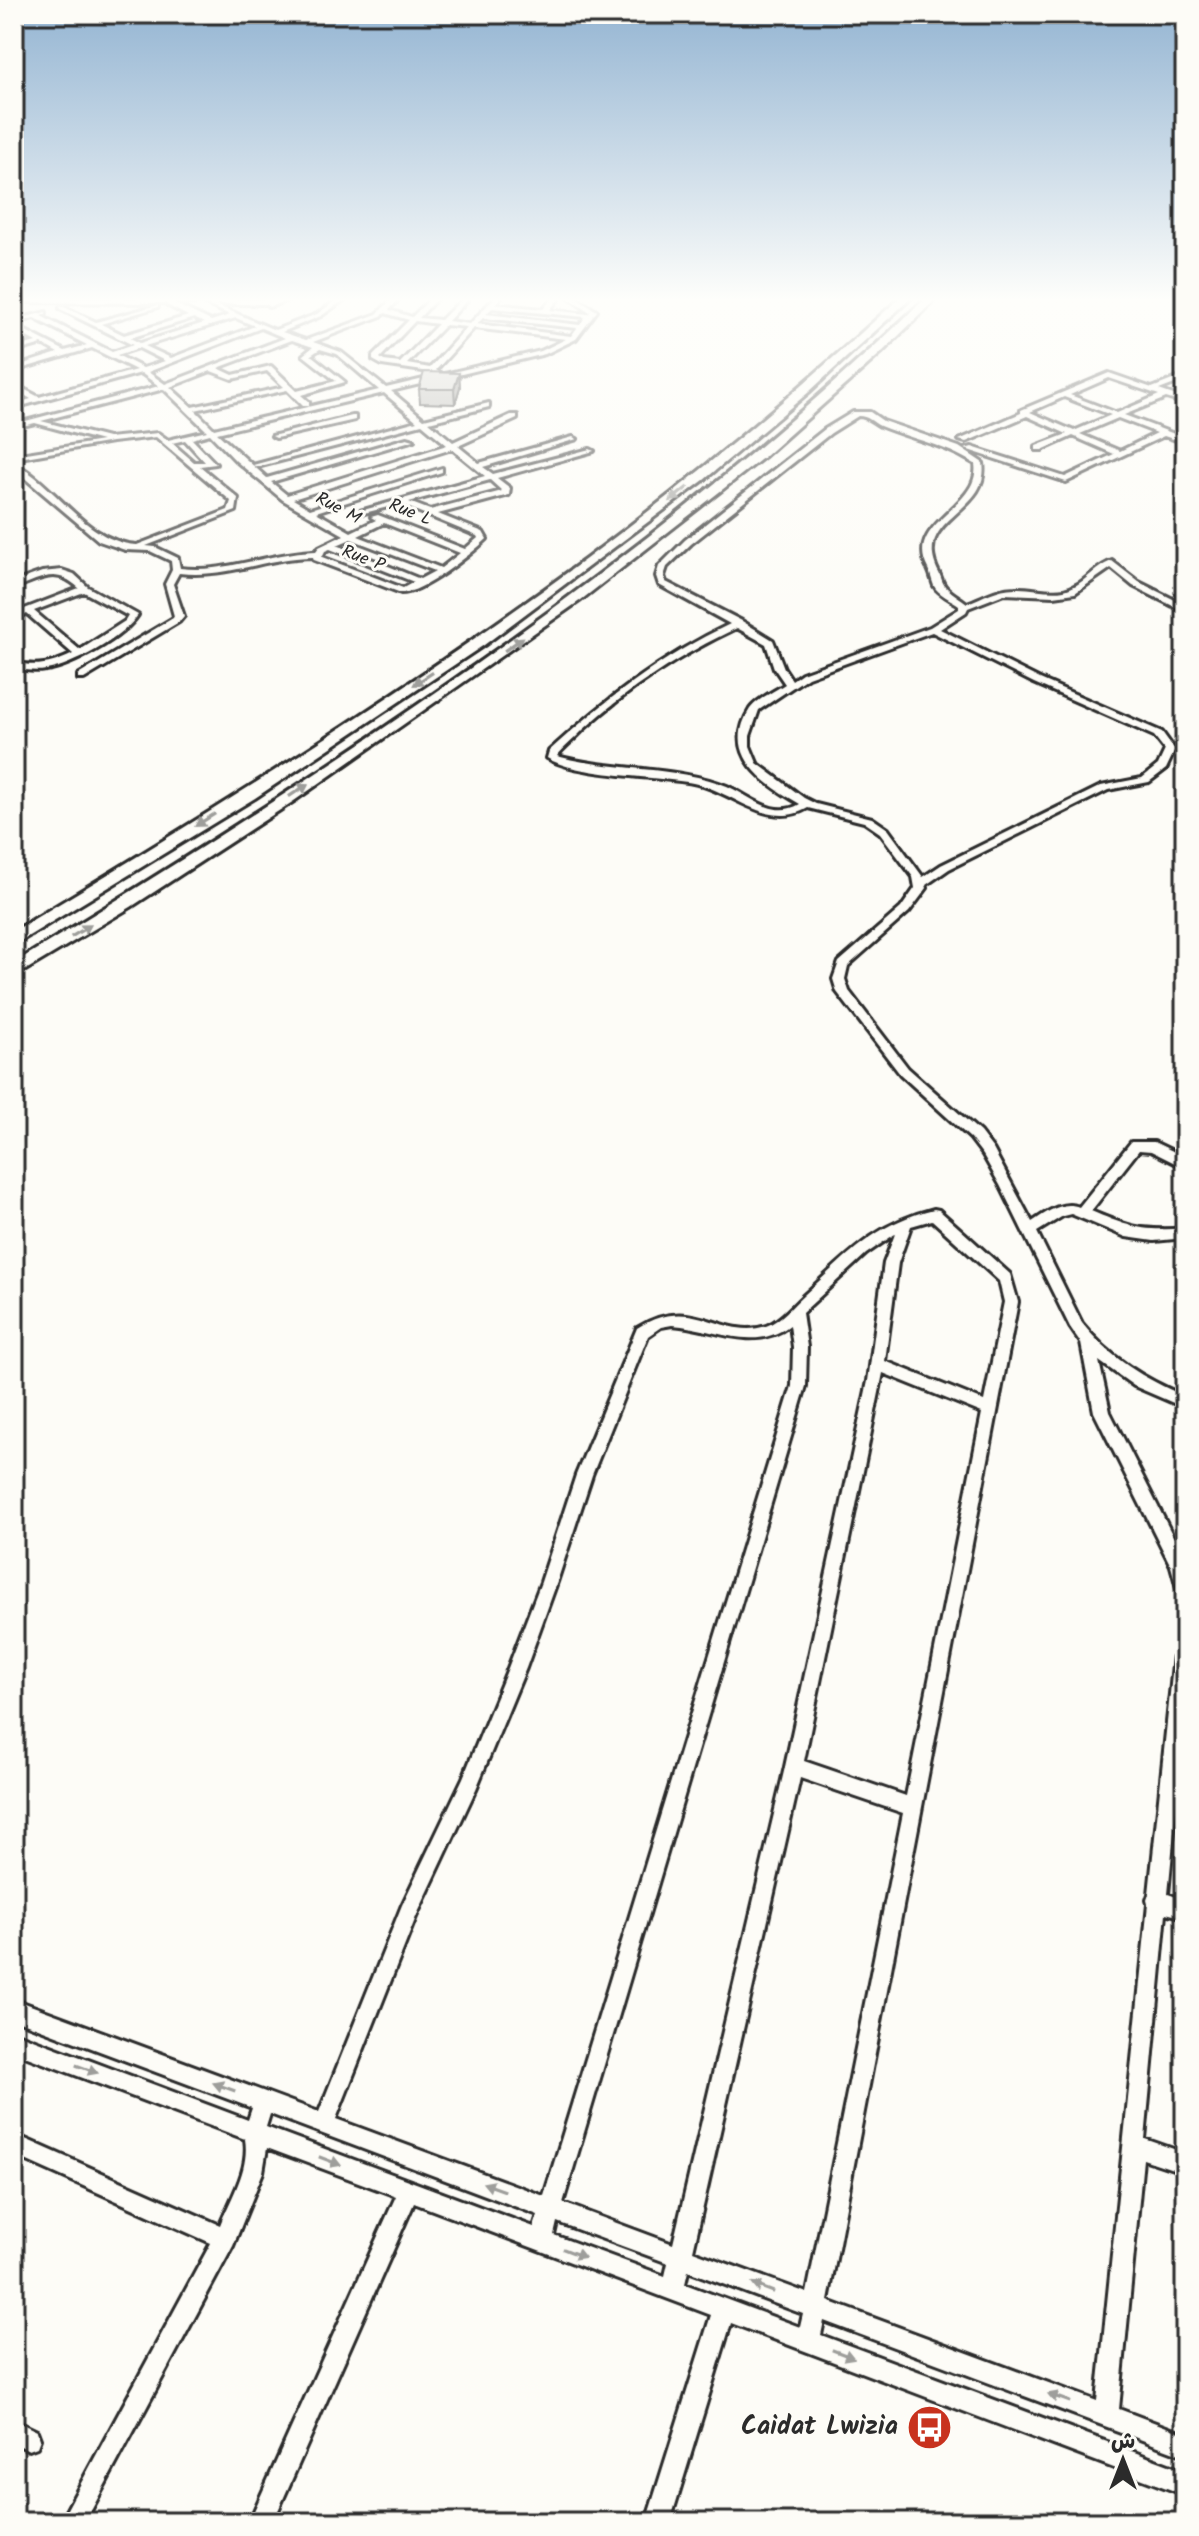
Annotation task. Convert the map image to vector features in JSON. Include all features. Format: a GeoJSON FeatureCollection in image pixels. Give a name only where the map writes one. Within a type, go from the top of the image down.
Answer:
{"type":"FeatureCollection","features":[{"type":"Feature","properties":{"kind":"highway"},"geometry":{"type":"LineString","coordinates":[[14,939],[278,774],[540,598],[644,523],[775,415]]}},
{"type":"Feature","properties":{"kind":"highway"},"geometry":{"type":"LineString","coordinates":[[14,971],[120,907],[350,757],[535,628],[660,537],[807,415]]}},
{"type":"Feature","properties":{"kind":"street"},"geometry":{"type":"LineString","coordinates":[[17,415],[115,441]]}},
{"type":"Feature","properties":{"kind":"street"},"geometry":{"type":"LineString","coordinates":[[14,426],[54,415]]}},
{"type":"Feature","properties":{"kind":"street","name":"Rue M"},"geometry":{"type":"LineString","coordinates":[[197,415],[253,466],[264,481],[308,512],[351,536],[442,571]]}},
{"type":"Feature","properties":{"kind":"street"},"geometry":{"type":"LineString","coordinates":[[166,440],[262,415]]}},
{"type":"Feature","properties":{"kind":"street"},"geometry":{"type":"LineString","coordinates":[[14,457],[147,435],[166,440],[187,438],[210,429],[278,415]]}},
{"type":"Feature","properties":{"kind":"street"},"geometry":{"type":"LineString","coordinates":[[349,415],[374,435]]}},
{"type":"Feature","properties":{"kind":"street"},"geometry":{"type":"LineString","coordinates":[[415,415],[507,491],[493,498],[430,513]]}},
{"type":"Feature","properties":{"kind":"street"},"geometry":{"type":"LineString","coordinates":[[253,466],[448,415]]}},
{"type":"Feature","properties":{"kind":"street"},"geometry":{"type":"LineString","coordinates":[[790,684],[779,668],[770,642],[662,583],[660,576],[663,566],[688,542],[828,431],[854,415]]}},
{"type":"Feature","properties":{"kind":"street"},"geometry":{"type":"LineString","coordinates":[[869,415],[880,423],[949,446],[969,455],[982,466],[981,475],[965,500],[937,526],[926,549],[928,565],[938,578],[939,587],[964,606]]}},
{"type":"Feature","properties":{"kind":"street"},"geometry":{"type":"LineString","coordinates":[[963,440],[1023,415]]}},
{"type":"Feature","properties":{"kind":"street"},"geometry":{"type":"LineString","coordinates":[[1029,415],[1118,453]]}},
{"type":"Feature","properties":{"kind":"street"},"geometry":{"type":"LineString","coordinates":[[1039,448],[1114,415]]}},
{"type":"Feature","properties":{"kind":"street"},"geometry":{"type":"LineString","coordinates":[[1120,415],[1185,441]]}},
{"type":"Feature","properties":{"kind":"street"},"geometry":{"type":"LineString","coordinates":[[286,498],[452,446],[514,417]]}},
{"type":"Feature","properties":{"kind":"street"},"geometry":{"type":"LineString","coordinates":[[276,436],[352,418]]}},
{"type":"Feature","properties":{"kind":"street"},"geometry":{"type":"LineString","coordinates":[[257,420],[297,455]]}},
{"type":"Feature","properties":{"kind":"street"},"geometry":{"type":"LineString","coordinates":[[397,429],[430,453]]}},
{"type":"Feature","properties":{"kind":"street"},"geometry":{"type":"LineString","coordinates":[[949,446],[1066,480],[1163,433]]}},
{"type":"Feature","properties":{"kind":"street"},"geometry":{"type":"LineString","coordinates":[[187,438],[212,464],[191,463]]}},
{"type":"Feature","properties":{"kind":"street"},"geometry":{"type":"LineString","coordinates":[[477,466],[573,439]]}},
{"type":"Feature","properties":{"kind":"street"},"geometry":{"type":"LineString","coordinates":[[133,548],[232,511],[235,500],[166,440]]}},
{"type":"Feature","properties":{"kind":"street"},"geometry":{"type":"LineString","coordinates":[[264,481],[410,440]]}},
{"type":"Feature","properties":{"kind":"street"},"geometry":{"type":"LineString","coordinates":[[364,511],[590,451]]}},
{"type":"Feature","properties":{"kind":"street"},"geometry":{"type":"LineString","coordinates":[[969,455],[985,454]]}},
{"type":"Feature","properties":{"kind":"street"},"geometry":{"type":"LineString","coordinates":[[420,456],[459,485]]}},
{"type":"Feature","properties":{"kind":"street"},"geometry":{"type":"LineString","coordinates":[[14,465],[102,539],[133,548],[152,549],[175,560],[176,570],[169,584],[179,616],[176,620],[81,677]]}},
{"type":"Feature","properties":{"kind":"street"},"geometry":{"type":"LineString","coordinates":[[253,466],[292,474],[310,490]]}},
{"type":"Feature","properties":{"kind":"street"},"geometry":{"type":"LineString","coordinates":[[308,512],[439,470]]}},
{"type":"Feature","properties":{"kind":"street","name":"Rue L"},"geometry":{"type":"LineString","coordinates":[[342,501],[382,521],[467,553]]}},
{"type":"Feature","properties":{"kind":"street"},"geometry":{"type":"LineString","coordinates":[[331,546],[423,583],[483,539],[474,532],[400,501]]}},
{"type":"Feature","properties":{"kind":"street"},"geometry":{"type":"LineString","coordinates":[[176,570],[199,575],[267,562],[296,552],[319,557],[331,546],[382,521]]}},
{"type":"Feature","properties":{"kind":"street","name":"Rue P"},"geometry":{"type":"LineString","coordinates":[[319,557],[404,591],[423,583]]}},
{"type":"Feature","properties":{"kind":"street"},"geometry":{"type":"LineString","coordinates":[[964,606],[982,603],[1003,591],[1047,595],[1073,591],[1099,570],[1112,564],[1136,584],[1185,609]]}},
{"type":"Feature","properties":{"kind":"street"},"geometry":{"type":"LineString","coordinates":[[14,585],[42,575],[62,573],[133,615],[128,623],[44,670],[14,665]]}},
{"type":"Feature","properties":{"kind":"street"},"geometry":{"type":"LineString","coordinates":[[14,616],[85,589]]}},
{"type":"Feature","properties":{"kind":"street"},"geometry":{"type":"LineString","coordinates":[[920,884],[884,831],[868,820],[808,804],[762,773],[753,765],[745,746],[745,736],[755,709],[790,684],[822,667],[933,629],[960,614],[964,606]]}},
{"type":"Feature","properties":{"kind":"street"},"geometry":{"type":"LineString","coordinates":[[28,611],[78,653]]}},
{"type":"Feature","properties":{"kind":"street"},"geometry":{"type":"LineString","coordinates":[[739,623],[681,653],[602,708],[553,753],[552,758],[578,765],[694,780],[723,788],[768,812],[794,812],[808,804]]}},
{"type":"Feature","properties":{"kind":"street"},"geometry":{"type":"LineString","coordinates":[[933,629],[1059,691],[1158,734],[1168,745],[1185,749]]}},
{"type":"Feature","properties":{"kind":"street"},"geometry":{"type":"LineString","coordinates":[[1168,745],[1168,757],[1162,767],[1145,780],[1105,788],[945,867],[920,884],[905,910],[843,965],[839,979],[852,1007],[904,1071],[975,1135],[998,1168],[1077,1327],[1088,1343],[1123,1372],[1185,1402]]}},
{"type":"Feature","properties":{"kind":"street"},"geometry":{"type":"LineString","coordinates":[[1081,1214],[1136,1145],[1154,1147],[1185,1163]]}},
{"type":"Feature","properties":{"kind":"street"},"geometry":{"type":"LineString","coordinates":[[1029,1231],[1072,1209],[1126,1232],[1154,1236],[1185,1233]]}},
{"type":"Feature","properties":{"kind":"street"},"geometry":{"type":"LineString","coordinates":[[324,2124],[409,1912],[470,1783],[517,1668],[584,1475],[642,1332],[663,1320],[683,1318],[728,1331],[753,1334],[774,1329],[869,1241],[906,1222],[934,1214],[1005,1278],[1011,1302],[809,2340]]}},
{"type":"Feature","properties":{"kind":"street"},"geometry":{"type":"LineString","coordinates":[[673,2290],[794,1767],[877,1364],[891,1263],[906,1222]]}},
{"type":"Feature","properties":{"kind":"street"},"geometry":{"type":"LineString","coordinates":[[541,2241],[799,1386],[800,1347],[795,1312]]}},
{"type":"Feature","properties":{"kind":"street"},"geometry":{"type":"LineString","coordinates":[[1088,1343],[1102,1412],[1179,1565],[1185,1590]]}},
{"type":"Feature","properties":{"kind":"street"},"geometry":{"type":"LineString","coordinates":[[877,1364],[991,1410]]}},
{"type":"Feature","properties":{"kind":"street"},"geometry":{"type":"LineString","coordinates":[[1107,2416],[1185,1627]]}},
{"type":"Feature","properties":{"kind":"street"},"geometry":{"type":"LineString","coordinates":[[794,1767],[914,1808]]}},
{"type":"Feature","properties":{"kind":"street"},"geometry":{"type":"LineString","coordinates":[[1156,1900],[1185,1909]]}},
{"type":"Feature","properties":{"kind":"street"},"geometry":{"type":"LineString","coordinates":[[14,2009],[1185,2445]]}},
{"type":"Feature","properties":{"kind":"street"},"geometry":{"type":"LineString","coordinates":[[14,2042],[1185,2483]]}},
{"type":"Feature","properties":{"kind":"street"},"geometry":{"type":"LineString","coordinates":[[72,2522],[225,2238],[253,2172],[257,2150],[254,2131],[264,2101]]}},
{"type":"Feature","properties":{"kind":"street"},"geometry":{"type":"LineString","coordinates":[[14,2144],[225,2238]]}},
{"type":"Feature","properties":{"kind":"street"},"geometry":{"type":"LineString","coordinates":[[1133,2145],[1185,2163]]}},
{"type":"Feature","properties":{"kind":"street"},"geometry":{"type":"LineString","coordinates":[[261,2522],[409,2191]]}},
{"type":"Feature","properties":{"kind":"street"},"geometry":{"type":"LineString","coordinates":[[658,2522],[724,2309]]}},
{"type":"Feature","properties":{"kind":"place","name":"Caidat Lwizia"},"geometry":{"type":"Point","coordinates":[929,2427]}}]}
